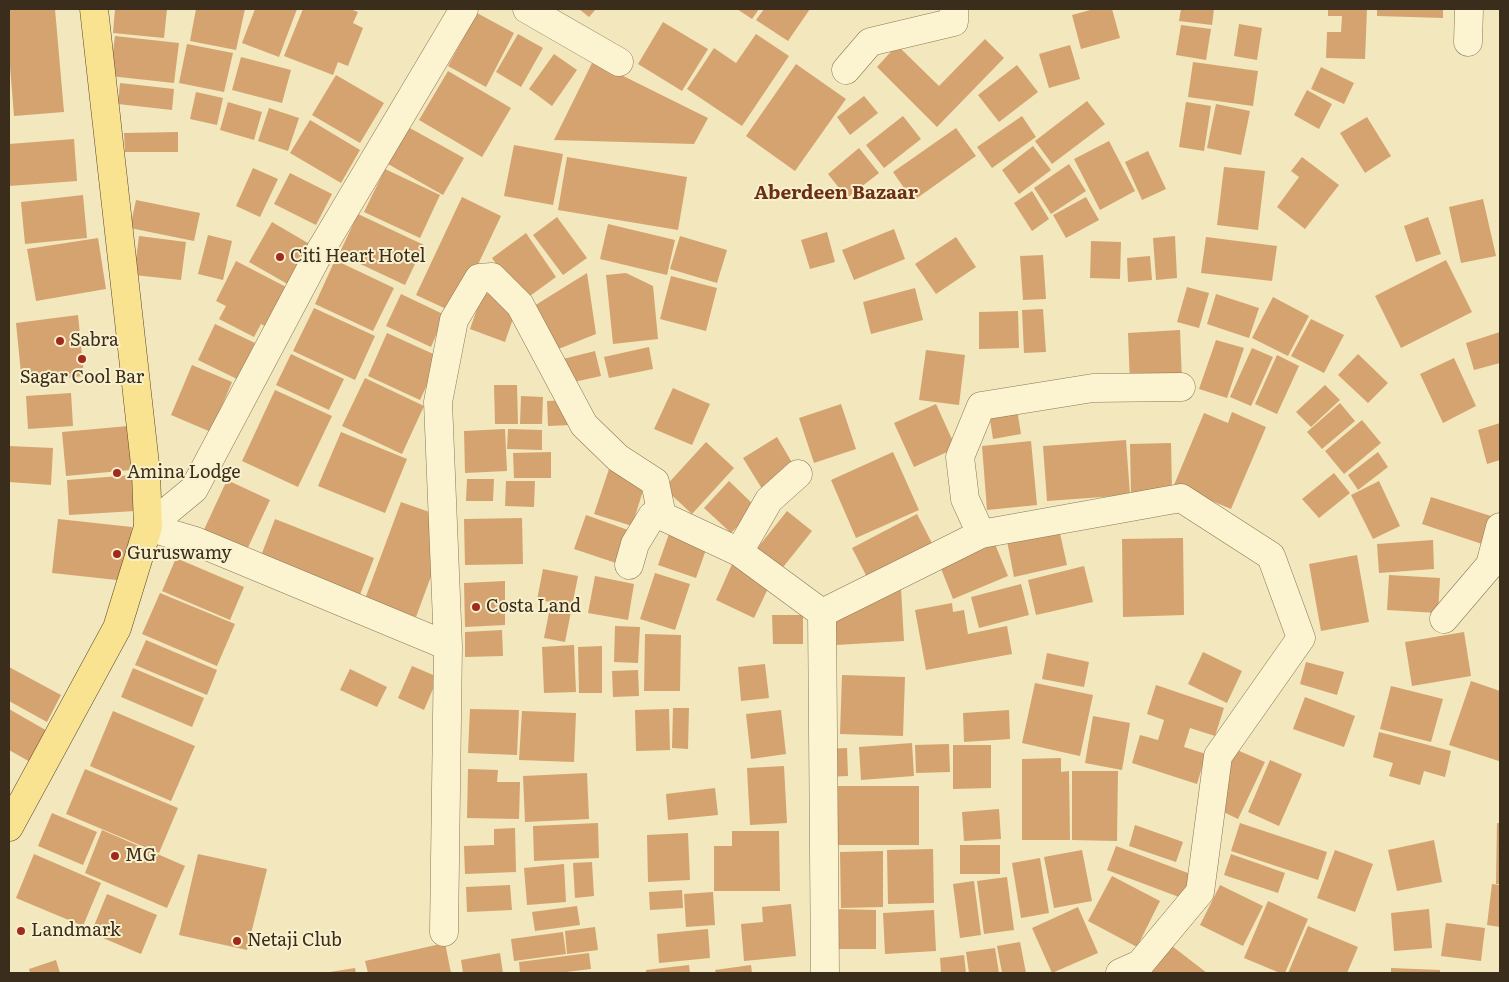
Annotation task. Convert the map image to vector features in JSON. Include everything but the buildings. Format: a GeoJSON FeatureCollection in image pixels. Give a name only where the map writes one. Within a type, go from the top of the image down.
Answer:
{"type":"FeatureCollection","features":[{"type":"Feature","properties":{"kind":"main road"},"geometry":{"type":"LineString","coordinates":[[12,817],[117,628],[148,527],[146,473],[94,9]]}},
{"type":"Feature","properties":{"kind":"street"},"geometry":{"type":"LineString","coordinates":[[148,527],[194,489],[319,253],[464,9]]}},
{"type":"Feature","properties":{"kind":"street"},"geometry":{"type":"LineString","coordinates":[[527,9],[619,62]]}},
{"type":"Feature","properties":{"kind":"street"},"geometry":{"type":"LineString","coordinates":[[846,70],[870,42],[954,22],[954,9]]}},
{"type":"Feature","properties":{"kind":"street"},"geometry":{"type":"LineString","coordinates":[[1468,42],[1469,9]]}},
{"type":"Feature","properties":{"kind":"street"},"geometry":{"type":"LineString","coordinates":[[444,932],[448,646],[438,402],[454,320],[479,278],[492,277],[520,304],[584,425],[618,458],[655,482],[662,516]]}},
{"type":"Feature","properties":{"kind":"street"},"geometry":{"type":"LineString","coordinates":[[981,534],[965,499],[960,457],[981,406],[1093,388],[1181,387]]}},
{"type":"Feature","properties":{"kind":"street"},"geometry":{"type":"LineString","coordinates":[[739,552],[768,500],[798,474]]}},
{"type":"Feature","properties":{"kind":"street"},"geometry":{"type":"LineString","coordinates":[[822,613],[981,534],[1181,498],[1271,556],[1301,638],[1218,756],[1200,892],[1140,964],[1120,973]]}},
{"type":"Feature","properties":{"kind":"street"},"geometry":{"type":"LineString","coordinates":[[629,565],[635,544],[652,516],[662,516],[739,552],[822,613]]}},
{"type":"Feature","properties":{"kind":"street"},"geometry":{"type":"LineString","coordinates":[[148,527],[195,541],[448,646]]}},
{"type":"Feature","properties":{"kind":"street"},"geometry":{"type":"LineString","coordinates":[[1444,619],[1490,565],[1500,527]]}},
{"type":"Feature","properties":{"kind":"street"},"geometry":{"type":"LineString","coordinates":[[822,613],[825,973]]}},
{"type":"Feature","properties":{"kind":"place","name":"Citi Heart Hotel"},"geometry":{"type":"Point","coordinates":[280,257]}},
{"type":"Feature","properties":{"kind":"place","name":"Sabra"},"geometry":{"type":"Point","coordinates":[60,341]}},
{"type":"Feature","properties":{"kind":"place","name":"Sagar Cool Bar"},"geometry":{"type":"Point","coordinates":[82,359]}},
{"type":"Feature","properties":{"kind":"place","name":"Amina Lodge"},"geometry":{"type":"Point","coordinates":[117,473]}},
{"type":"Feature","properties":{"kind":"place","name":"Guruswamy"},"geometry":{"type":"Point","coordinates":[117,554]}},
{"type":"Feature","properties":{"kind":"place","name":"Costa Land"},"geometry":{"type":"Point","coordinates":[476,607]}},
{"type":"Feature","properties":{"kind":"place","name":"MG"},"geometry":{"type":"Point","coordinates":[115,856]}},
{"type":"Feature","properties":{"kind":"place","name":"Landmark"},"geometry":{"type":"Point","coordinates":[21,931]}},
{"type":"Feature","properties":{"kind":"place","name":"Netaji Club"},"geometry":{"type":"Point","coordinates":[237,941]}},
{"type":"Feature","properties":{"kind":"district","name":"Aberdeen Bazaar"},"geometry":{"type":"Point","coordinates":[836,193]}}]}
